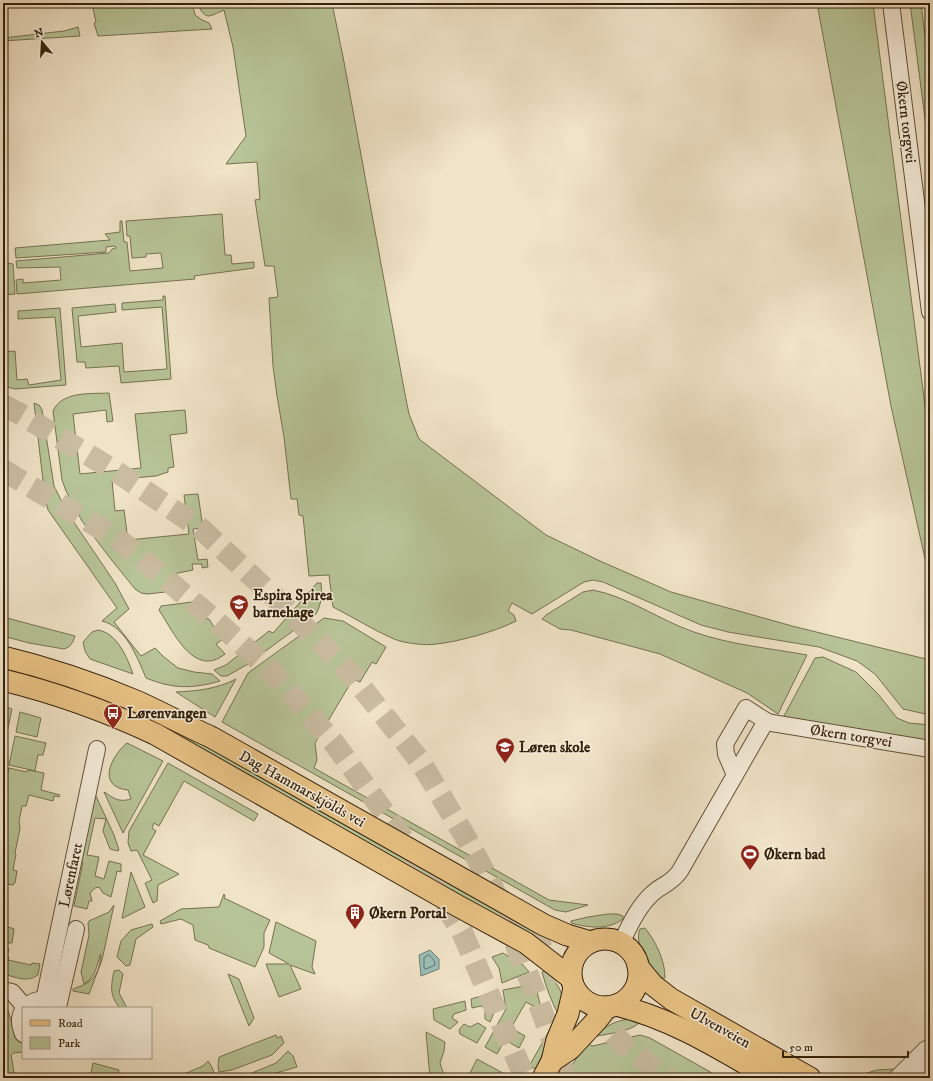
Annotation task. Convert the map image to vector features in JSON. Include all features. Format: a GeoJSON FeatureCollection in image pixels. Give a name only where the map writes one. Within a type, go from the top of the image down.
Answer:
{"type":"FeatureCollection","features":[{"type":"Feature","properties":{"kind":"main road","name":"Dag Hammarskjölds vei"},"geometry":{"type":"LineString","coordinates":[[3,657],[40,666],[87,682],[165,715],[210,737],[544,925],[567,935],[591,942]]}},
{"type":"Feature","properties":{"kind":"main road","name":"Dag Hammarskjölds vei"},"geometry":{"type":"LineString","coordinates":[[3,680],[82,703],[155,734],[458,906],[508,932],[546,957],[572,983]]}},
{"type":"Feature","properties":{"kind":"main road"},"geometry":{"type":"LineString","coordinates":[[547,1070],[568,1014],[572,983],[571,969],[573,961],[584,946],[601,939],[620,943],[632,953],[638,967],[636,986],[631,994],[625,1001],[612,1006],[597,1006],[588,1003],[580,996],[572,983]]}},
{"type":"Feature","properties":{"kind":"main road","name":"Ulvenveien"},"geometry":{"type":"LineString","coordinates":[[638,967],[653,985],[675,1002],[810,1078]]}},
{"type":"Feature","properties":{"kind":"main road"},"geometry":{"type":"LineString","coordinates":[[547,1070],[612,1006]]}},
{"type":"Feature","properties":{"kind":"main road","name":"Ulvenveien"},"geometry":{"type":"LineString","coordinates":[[612,1006],[634,1009],[666,1021],[687,1031],[770,1078]]}},
{"type":"Feature","properties":{"kind":"street","name":"Økern torgvei"},"geometry":{"type":"LineString","coordinates":[[891,3],[930,312]]}},
{"type":"Feature","properties":{"kind":"street","name":"Økern torgvei"},"geometry":{"type":"LineString","coordinates":[[735,775],[725,749],[727,738],[746,708],[769,722],[930,749]]}},
{"type":"Feature","properties":{"kind":"street"},"geometry":{"type":"LineString","coordinates":[[620,943],[647,899],[654,892],[673,880],[680,872],[735,775],[769,722]]}},
{"type":"Feature","properties":{"kind":"street","name":"Lørenfaret"},"geometry":{"type":"LineString","coordinates":[[54,1005],[97,750]]}},
{"type":"Feature","properties":{"kind":"street"},"geometry":{"type":"LineString","coordinates":[[25,1007],[30,1002],[37,1000],[54,1005],[76,929]]}},
{"type":"Feature","properties":{"kind":"street"},"geometry":{"type":"LineString","coordinates":[[3,990],[12,992],[23,1007]]}},
{"type":"Feature","properties":{"kind":"street"},"geometry":{"type":"LineString","coordinates":[[22,1014],[20,1020],[22,1032]]}},
{"type":"Feature","properties":{"kind":"street"},"geometry":{"type":"LineString","coordinates":[[897,1078],[928,1045]]}},
{"type":"Feature","properties":{"kind":"street"},"geometry":{"type":"LineString","coordinates":[[917,1078],[928,1045]]}},
{"type":"Feature","properties":{"kind":"green space"},"geometry":{"type":"Polygon","coordinates":[[[192,3],[195,15],[209,23],[212,29],[98,36],[94,23],[96,22],[92,4],[192,3]]]}},
{"type":"Feature","properties":{"kind":"green space"},"geometry":{"type":"Polygon","coordinates":[[[197,3],[332,3],[404,389],[409,414],[419,439],[546,535],[600,561],[671,592],[792,626],[930,660],[930,715],[903,709],[875,674],[857,661],[819,647],[728,632],[701,625],[603,582],[593,580],[584,582],[532,614],[512,603],[508,611],[514,615],[516,621],[508,625],[466,638],[432,645],[415,644],[394,639],[378,632],[333,607],[329,575],[309,576],[303,516],[299,515],[297,499],[291,499],[284,437],[273,366],[269,298],[278,297],[274,266],[265,266],[255,200],[260,199],[257,162],[226,164],[246,136],[233,47],[224,10],[208,16],[203,13],[197,3]]]}},
{"type":"Feature","properties":{"kind":"green space"},"geometry":{"type":"Polygon","coordinates":[[[817,3],[873,3],[930,444],[930,581],[891,406],[817,3]]]}},
{"type":"Feature","properties":{"kind":"green space"},"geometry":{"type":"Polygon","coordinates":[[[910,3],[921,3],[930,78],[930,157],[910,3]]]}},
{"type":"Feature","properties":{"kind":"green space"},"geometry":{"type":"Polygon","coordinates":[[[78,27],[80,36],[3,41],[3,38],[64,31],[78,27]]]}},
{"type":"Feature","properties":{"kind":"green space"},"geometry":{"type":"Polygon","coordinates":[[[222,214],[225,255],[231,255],[232,264],[254,262],[254,268],[194,276],[195,279],[17,294],[16,280],[23,279],[23,283],[61,280],[60,267],[17,268],[16,261],[109,253],[112,249],[116,248],[115,246],[106,247],[106,252],[16,258],[15,248],[110,240],[105,234],[120,232],[120,221],[122,221],[124,242],[127,242],[130,271],[163,268],[161,253],[146,254],[146,257],[132,258],[130,236],[127,236],[126,221],[222,214]]]}},
{"type":"Feature","properties":{"kind":"green space"},"geometry":{"type":"Polygon","coordinates":[[[3,262],[13,264],[15,294],[3,295],[3,262]]]}},
{"type":"Feature","properties":{"kind":"green space"},"geometry":{"type":"Polygon","coordinates":[[[163,296],[165,296],[171,379],[121,383],[119,366],[86,368],[85,362],[77,362],[72,308],[115,304],[116,312],[78,316],[81,347],[122,343],[124,372],[167,369],[162,307],[122,310],[122,303],[163,300],[163,296]]]}},
{"type":"Feature","properties":{"kind":"green space"},"geometry":{"type":"Polygon","coordinates":[[[60,308],[66,385],[15,389],[3,386],[3,352],[15,351],[17,380],[27,379],[29,385],[61,380],[55,317],[18,319],[18,311],[60,308]]]}},
{"type":"Feature","properties":{"kind":"green space"},"geometry":{"type":"Polygon","coordinates":[[[109,393],[113,421],[107,422],[106,410],[73,414],[80,474],[141,468],[135,414],[185,410],[187,433],[170,435],[174,467],[168,468],[168,472],[156,476],[112,480],[115,511],[124,510],[128,540],[189,534],[184,495],[198,494],[203,528],[193,529],[198,560],[207,559],[208,567],[202,568],[202,564],[192,564],[193,570],[173,574],[175,591],[147,594],[141,593],[135,589],[82,521],[66,491],[62,480],[53,411],[63,400],[70,397],[85,394],[109,393]]]}},
{"type":"Feature","properties":{"kind":"green space"},"geometry":{"type":"Polygon","coordinates":[[[34,403],[39,405],[42,410],[54,486],[67,512],[115,583],[129,609],[114,622],[141,656],[155,648],[178,668],[212,674],[220,681],[210,684],[183,687],[156,682],[146,678],[130,644],[124,636],[118,629],[102,621],[117,608],[48,510],[45,498],[34,403]]]}},
{"type":"Feature","properties":{"kind":"green space"},"geometry":{"type":"Polygon","coordinates":[[[317,583],[321,583],[321,595],[316,614],[248,664],[227,676],[221,676],[214,670],[226,665],[269,631],[273,633],[317,583]]]}},
{"type":"Feature","properties":{"kind":"green space"},"geometry":{"type":"Polygon","coordinates":[[[593,590],[606,593],[632,603],[694,632],[736,643],[807,655],[778,714],[747,693],[660,654],[571,630],[560,629],[542,619],[583,592],[593,590]]]}},
{"type":"Feature","properties":{"kind":"green space"},"geometry":{"type":"Polygon","coordinates":[[[200,601],[201,618],[209,619],[222,640],[216,644],[225,654],[214,660],[204,661],[194,657],[178,640],[159,610],[161,606],[200,601]]]}},
{"type":"Feature","properties":{"kind":"green space"},"geometry":{"type":"Polygon","coordinates":[[[3,617],[75,636],[71,644],[64,649],[29,643],[3,636],[3,617]]]}},
{"type":"Feature","properties":{"kind":"green space"},"geometry":{"type":"Polygon","coordinates":[[[324,618],[343,621],[386,647],[376,664],[372,662],[360,682],[353,679],[315,743],[317,760],[314,768],[549,900],[588,905],[566,912],[555,910],[222,722],[248,673],[324,618]]]}},
{"type":"Feature","properties":{"kind":"green space"},"geometry":{"type":"Polygon","coordinates":[[[98,630],[105,632],[116,641],[128,660],[133,674],[90,659],[85,651],[83,642],[92,632],[98,630]]]}},
{"type":"Feature","properties":{"kind":"green space"},"geometry":{"type":"Polygon","coordinates":[[[823,657],[856,672],[878,694],[897,718],[909,723],[930,725],[930,743],[786,720],[784,716],[815,658],[823,657]]]}},
{"type":"Feature","properties":{"kind":"green space"},"geometry":{"type":"Polygon","coordinates":[[[3,665],[104,697],[194,739],[550,938],[546,946],[259,782],[3,672],[3,665]]]}},
{"type":"Feature","properties":{"kind":"green space"},"geometry":{"type":"Polygon","coordinates":[[[236,679],[215,717],[176,692],[207,689],[236,679]]]}},
{"type":"Feature","properties":{"kind":"green space"},"geometry":{"type":"Polygon","coordinates":[[[3,706],[12,709],[3,751],[3,706]]]}},
{"type":"Feature","properties":{"kind":"green space"},"geometry":{"type":"Polygon","coordinates":[[[20,712],[41,718],[37,737],[16,732],[20,712]]]}},
{"type":"Feature","properties":{"kind":"green space"},"geometry":{"type":"Polygon","coordinates":[[[15,736],[46,743],[43,755],[38,755],[35,771],[9,765],[15,736]]]}},
{"type":"Feature","properties":{"kind":"green space"},"geometry":{"type":"Polygon","coordinates":[[[127,743],[163,761],[123,833],[104,792],[119,800],[131,799],[128,790],[118,788],[112,783],[109,777],[112,763],[116,755],[127,743]]]}},
{"type":"Feature","properties":{"kind":"green space"},"geometry":{"type":"Polygon","coordinates":[[[168,763],[258,814],[254,821],[184,781],[159,826],[154,823],[152,828],[156,831],[143,855],[179,874],[158,885],[157,901],[153,903],[145,883],[152,880],[137,850],[131,851],[128,843],[129,831],[168,763]]]}},
{"type":"Feature","properties":{"kind":"green space"},"geometry":{"type":"Polygon","coordinates":[[[9,768],[27,772],[28,770],[44,773],[41,790],[60,795],[59,797],[54,796],[53,801],[29,795],[26,806],[22,806],[19,821],[20,829],[13,870],[17,871],[15,883],[13,885],[6,884],[4,901],[8,902],[6,909],[3,909],[3,791],[9,768]]]}},
{"type":"Feature","properties":{"kind":"green space"},"geometry":{"type":"Polygon","coordinates":[[[95,794],[114,835],[119,850],[110,849],[103,831],[106,819],[95,818],[87,855],[99,857],[95,876],[104,879],[109,861],[121,864],[121,872],[117,871],[111,897],[103,893],[99,887],[95,888],[90,893],[92,901],[89,901],[87,909],[74,906],[83,862],[79,859],[95,794]]]}},
{"type":"Feature","properties":{"kind":"green space"},"geometry":{"type":"Polygon","coordinates":[[[131,872],[145,907],[122,918],[131,872]]]}},
{"type":"Feature","properties":{"kind":"green space"},"geometry":{"type":"Polygon","coordinates":[[[224,894],[224,898],[270,920],[264,933],[264,947],[255,967],[209,948],[208,945],[195,940],[193,925],[181,919],[161,924],[160,921],[181,909],[219,907],[224,894]]]}},
{"type":"Feature","properties":{"kind":"green space"},"geometry":{"type":"Polygon","coordinates":[[[114,905],[102,960],[99,968],[101,954],[97,968],[91,978],[84,984],[81,972],[89,935],[89,921],[109,912],[114,905]]]}},
{"type":"Feature","properties":{"kind":"green space"},"geometry":{"type":"Polygon","coordinates":[[[608,914],[623,916],[623,919],[611,925],[598,927],[571,923],[571,921],[608,914]]]}},
{"type":"Feature","properties":{"kind":"green space"},"geometry":{"type":"Polygon","coordinates":[[[276,922],[316,941],[312,967],[315,974],[290,965],[301,989],[279,997],[266,964],[289,964],[269,953],[276,922]]]}},
{"type":"Feature","properties":{"kind":"green space"},"geometry":{"type":"Polygon","coordinates":[[[152,924],[153,927],[136,939],[130,965],[126,966],[117,957],[121,941],[131,930],[152,924]]]}},
{"type":"Feature","properties":{"kind":"green space"},"geometry":{"type":"Polygon","coordinates":[[[3,925],[14,929],[12,943],[7,943],[6,948],[9,949],[7,956],[9,957],[8,960],[31,965],[32,963],[40,964],[38,975],[25,979],[3,974],[3,925]]]}},
{"type":"Feature","properties":{"kind":"green space"},"geometry":{"type":"Polygon","coordinates":[[[645,928],[653,939],[662,958],[665,978],[662,978],[653,968],[644,956],[641,949],[638,936],[640,929],[645,928]]]}},
{"type":"Feature","properties":{"kind":"green space"},"geometry":{"type":"Polygon","coordinates":[[[503,953],[523,965],[529,972],[502,983],[499,968],[492,957],[503,953]]]}},
{"type":"Feature","properties":{"kind":"green space"},"geometry":{"type":"Polygon","coordinates":[[[119,970],[123,974],[119,993],[126,1007],[119,1007],[112,995],[114,971],[119,970]]]}},
{"type":"Feature","properties":{"kind":"green space"},"geometry":{"type":"Polygon","coordinates":[[[98,971],[89,994],[73,991],[73,989],[90,981],[98,971]]]}},
{"type":"Feature","properties":{"kind":"green space"},"geometry":{"type":"Polygon","coordinates":[[[545,971],[556,983],[562,994],[562,1002],[558,1014],[542,972],[545,971]]]}},
{"type":"Feature","properties":{"kind":"green space"},"geometry":{"type":"Polygon","coordinates":[[[228,974],[239,979],[254,1018],[249,1026],[228,974]]]}},
{"type":"Feature","properties":{"kind":"green space"},"geometry":{"type":"Polygon","coordinates":[[[535,984],[541,1008],[540,1010],[526,1002],[511,1028],[525,1036],[519,1048],[505,1040],[497,1054],[485,1047],[506,1009],[503,990],[535,984]]]}},
{"type":"Feature","properties":{"kind":"green space"},"geometry":{"type":"Polygon","coordinates":[[[495,992],[497,1006],[490,1022],[485,1019],[485,1009],[481,1006],[472,1008],[471,999],[495,992]]]}},
{"type":"Feature","properties":{"kind":"green space"},"geometry":{"type":"Polygon","coordinates":[[[465,1001],[466,1010],[454,1014],[452,1018],[458,1022],[450,1029],[434,1020],[433,1009],[465,1001]]]}},
{"type":"Feature","properties":{"kind":"green space"},"geometry":{"type":"Polygon","coordinates":[[[3,1002],[9,1013],[13,1029],[22,1044],[22,1052],[11,1055],[15,1078],[3,1078],[3,1002]]]}},
{"type":"Feature","properties":{"kind":"green space"},"geometry":{"type":"Polygon","coordinates":[[[628,1019],[640,1022],[632,1028],[626,1030],[597,1036],[611,1024],[628,1019]]]}},
{"type":"Feature","properties":{"kind":"green space"},"geometry":{"type":"Polygon","coordinates":[[[478,1023],[486,1028],[477,1043],[460,1034],[459,1030],[464,1024],[470,1027],[478,1023]]]}},
{"type":"Feature","properties":{"kind":"green space"},"geometry":{"type":"Polygon","coordinates":[[[553,1024],[557,1026],[536,1068],[528,1068],[553,1024]]]}},
{"type":"Feature","properties":{"kind":"green space"},"geometry":{"type":"Polygon","coordinates":[[[426,1032],[445,1042],[440,1063],[445,1078],[430,1078],[426,1032]]]}},
{"type":"Feature","properties":{"kind":"green space"},"geometry":{"type":"Polygon","coordinates":[[[276,1035],[277,1038],[281,1036],[284,1043],[272,1055],[232,1070],[219,1072],[219,1057],[276,1035]]]}},
{"type":"Feature","properties":{"kind":"green space"},"geometry":{"type":"Polygon","coordinates":[[[640,1035],[650,1038],[721,1078],[564,1078],[588,1044],[593,1046],[640,1035]]]}},
{"type":"Feature","properties":{"kind":"green space"},"geometry":{"type":"Polygon","coordinates":[[[288,1051],[293,1056],[297,1067],[259,1078],[240,1078],[276,1063],[288,1051]]]}},
{"type":"Feature","properties":{"kind":"green space"},"geometry":{"type":"Polygon","coordinates":[[[477,1059],[512,1078],[476,1078],[470,1073],[477,1059]]]}},
{"type":"Feature","properties":{"kind":"green space"},"geometry":{"type":"Polygon","coordinates":[[[208,1061],[214,1073],[188,1078],[184,1074],[203,1066],[208,1061]]]}},
{"type":"Feature","properties":{"kind":"green space"},"geometry":{"type":"Polygon","coordinates":[[[93,1063],[119,1070],[117,1078],[90,1078],[93,1063]]]}},
{"type":"Feature","properties":{"kind":"green space"},"geometry":{"type":"Polygon","coordinates":[[[894,1069],[895,1071],[888,1078],[851,1078],[877,1070],[894,1069]]]}},
{"type":"Feature","properties":{"kind":"water"},"geometry":{"type":"Polygon","coordinates":[[[430,950],[439,959],[439,969],[421,976],[419,955],[430,950]]]}},
{"type":"Feature","properties":{"kind":"tunnel"},"geometry":{"type":"LineString","coordinates":[[3,405],[117,472],[200,528],[285,607],[351,674],[420,761],[466,838],[493,888],[534,990],[566,1078]]}},
{"type":"Feature","properties":{"kind":"tunnel"},"geometry":{"type":"LineString","coordinates":[[3,470],[118,539],[216,621],[272,672],[334,743],[408,845],[462,932],[525,1078]]}},
{"type":"Feature","properties":{"kind":"tunnel"},"geometry":{"type":"LineString","coordinates":[[513,904],[557,971],[624,1045],[668,1078]]}},
{"type":"Feature","properties":{"kind":"place","name":"Espira Spirea barnehage"},"geometry":{"type":"Point","coordinates":[239,621]}},
{"type":"Feature","properties":{"kind":"place","name":"Lørenvangen"},"geometry":{"type":"Point","coordinates":[113,730]}},
{"type":"Feature","properties":{"kind":"place","name":"Løren skole"},"geometry":{"type":"Point","coordinates":[505,764]}},
{"type":"Feature","properties":{"kind":"place","name":"Økern bad"},"geometry":{"type":"Point","coordinates":[750,871]}},
{"type":"Feature","properties":{"kind":"place","name":"Økern Portal"},"geometry":{"type":"Point","coordinates":[355,930]}}]}
